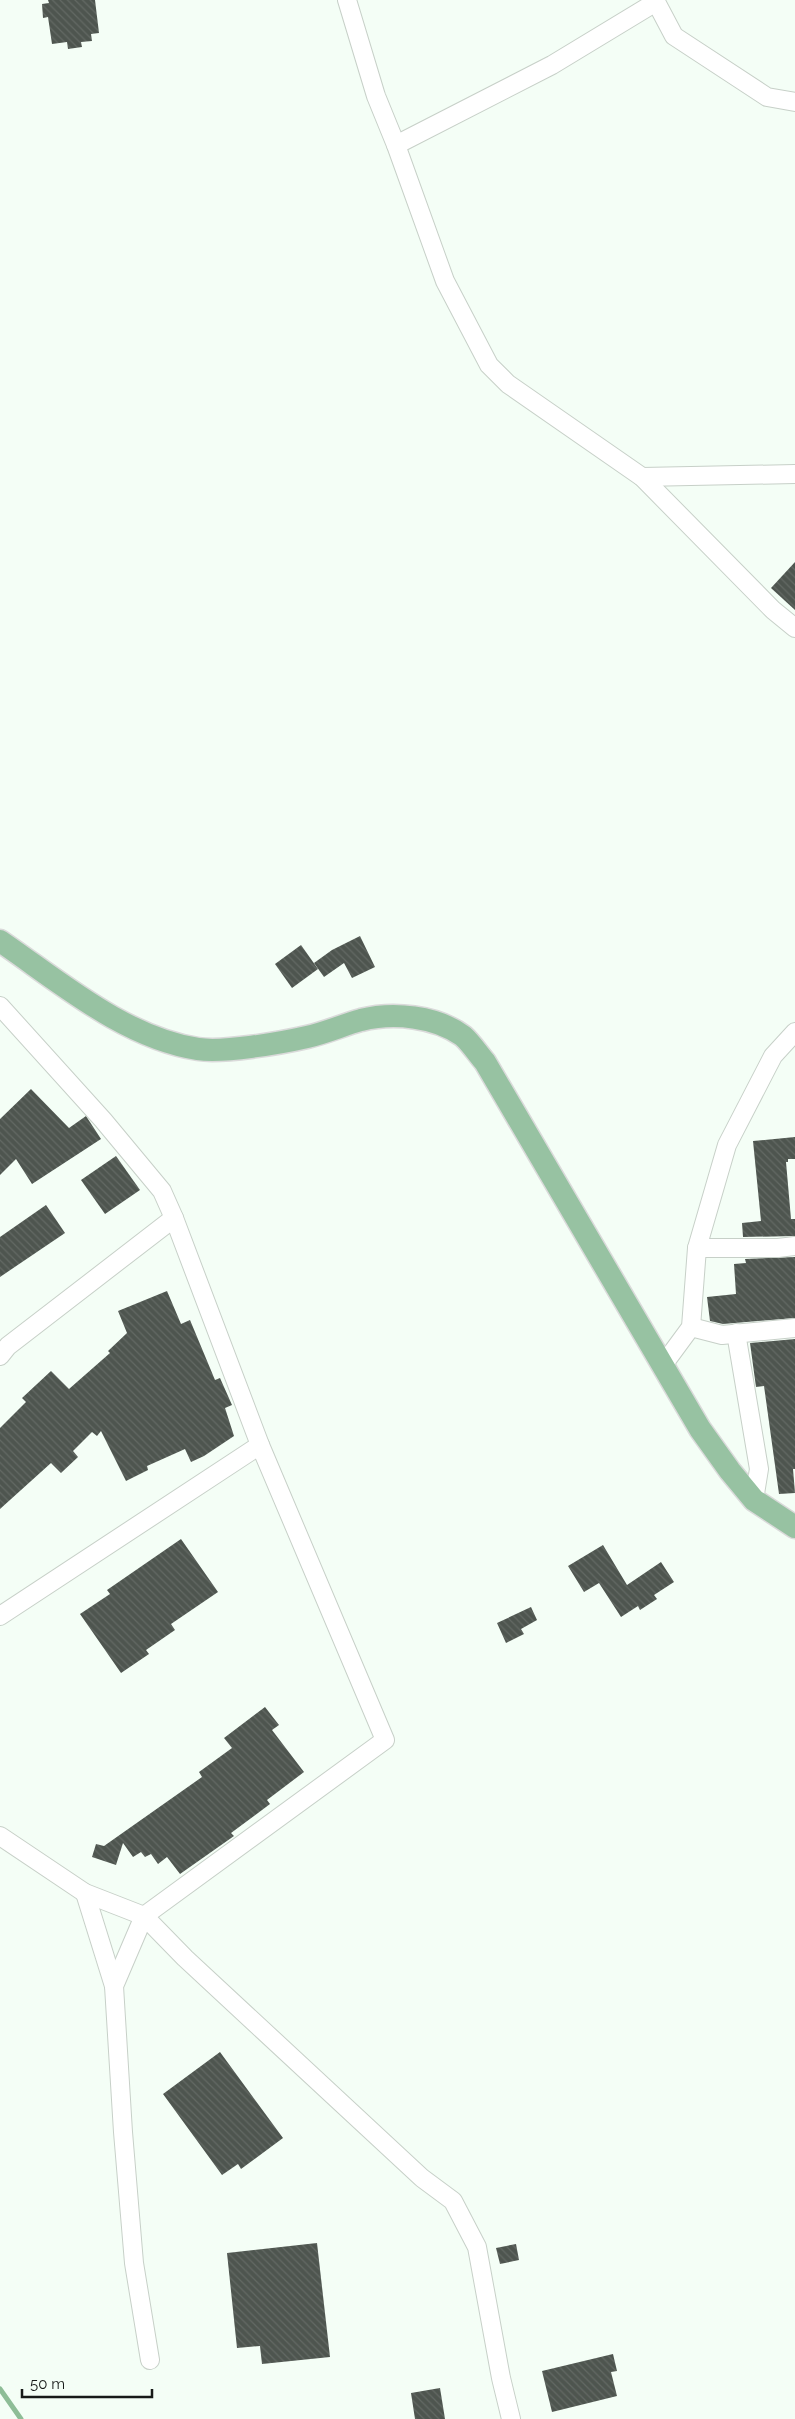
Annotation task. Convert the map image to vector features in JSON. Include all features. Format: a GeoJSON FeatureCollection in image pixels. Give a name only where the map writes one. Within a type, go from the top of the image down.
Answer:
{"type":"FeatureCollection","features":[{"type":"Feature","properties":{"kind":"main road"},"geometry":{"type":"LineString","coordinates":[[0,941],[116,1020],[156,1038],[199,1049],[249,1047],[307,1037],[362,1020],[401,1016],[436,1022],[463,1036],[485,1062],[700,1429],[730,1471],[754,1500],[795,1527]]}},
{"type":"Feature","properties":{"kind":"street"},"geometry":{"type":"LineString","coordinates":[[346,0],[376,96],[396,145],[445,281],[489,365],[508,384],[642,477],[773,610],[795,628]]}},
{"type":"Feature","properties":{"kind":"street"},"geometry":{"type":"LineString","coordinates":[[396,145],[552,65],[656,1],[674,36],[766,96],[795,102]]}},
{"type":"Feature","properties":{"kind":"street"},"geometry":{"type":"LineString","coordinates":[[642,477],[795,474]]}},
{"type":"Feature","properties":{"kind":"street"},"geometry":{"type":"LineString","coordinates":[[0,1006],[121,1141],[162,1191],[260,1445],[385,1740],[144,1916],[114,1986]]}},
{"type":"Feature","properties":{"kind":"street"},"geometry":{"type":"LineString","coordinates":[[663,1365],[691,1327],[698,1248],[727,1145],[774,1056],[795,1032]]}},
{"type":"Feature","properties":{"kind":"street"},"geometry":{"type":"LineString","coordinates":[[3,1346],[174,1218]]}},
{"type":"Feature","properties":{"kind":"street"},"geometry":{"type":"LineString","coordinates":[[698,1248],[778,1248],[795,1246]]}},
{"type":"Feature","properties":{"kind":"street"},"geometry":{"type":"LineString","coordinates":[[691,1327],[722,1335],[795,1328]]}},
{"type":"Feature","properties":{"kind":"street"},"geometry":{"type":"LineString","coordinates":[[736,1333],[759,1469],[754,1500]]}},
{"type":"Feature","properties":{"kind":"street"},"geometry":{"type":"LineString","coordinates":[[0,1616],[260,1445]]}},
{"type":"Feature","properties":{"kind":"street"},"geometry":{"type":"LineString","coordinates":[[0,1836],[85,1892],[144,1916],[185,1958],[422,2178],[453,2201],[477,2247],[501,2378],[511,2419]]}},
{"type":"Feature","properties":{"kind":"street"},"geometry":{"type":"LineString","coordinates":[[85,1892],[114,1986],[123,2132],[134,2263],[150,2360]]}},
{"type":"Feature","properties":{"kind":"building"},"geometry":{"type":"Polygon","coordinates":[[[48,0],[95,0],[99,33],[91,34],[92,41],[81,42],[82,47],[68,49],[67,42],[52,44],[48,17],[43,18],[42,4],[49,3],[48,0]]]}},
{"type":"Feature","properties":{"kind":"building"},"geometry":{"type":"Polygon","coordinates":[[[795,562],[795,610],[771,588],[795,562]]]}},
{"type":"Feature","properties":{"kind":"building"},"geometry":{"type":"Polygon","coordinates":[[[360,936],[375,967],[352,978],[344,963],[324,977],[314,963],[332,950],[360,936]]]}},
{"type":"Feature","properties":{"kind":"building"},"geometry":{"type":"Polygon","coordinates":[[[301,945],[318,969],[292,988],[275,964],[301,945]]]}},
{"type":"Feature","properties":{"kind":"building"},"geometry":{"type":"Polygon","coordinates":[[[31,1089],[69,1128],[86,1116],[101,1139],[32,1184],[16,1159],[0,1175],[0,1119],[31,1089]]]}},
{"type":"Feature","properties":{"kind":"building"},"geometry":{"type":"Polygon","coordinates":[[[795,1137],[795,1159],[788,1159],[788,1162],[786,1162],[791,1219],[795,1219],[795,1236],[743,1237],[742,1223],[761,1221],[753,1141],[795,1137]]]}},
{"type":"Feature","properties":{"kind":"building"},"geometry":{"type":"Polygon","coordinates":[[[116,1156],[140,1190],[105,1214],[81,1180],[116,1156]]]}},
{"type":"Feature","properties":{"kind":"building"},"geometry":{"type":"Polygon","coordinates":[[[46,1205],[65,1233],[0,1277],[0,1237],[46,1205]]]}},
{"type":"Feature","properties":{"kind":"building"},"geometry":{"type":"Polygon","coordinates":[[[795,1257],[795,1318],[723,1324],[710,1321],[707,1297],[736,1294],[734,1264],[746,1263],[745,1259],[795,1257]]]}},
{"type":"Feature","properties":{"kind":"building"},"geometry":{"type":"Polygon","coordinates":[[[167,1291],[181,1324],[190,1320],[215,1380],[220,1378],[232,1405],[225,1408],[234,1436],[204,1456],[191,1462],[185,1449],[147,1466],[148,1470],[126,1481],[101,1431],[97,1436],[92,1432],[73,1451],[78,1457],[61,1473],[51,1463],[0,1509],[0,1428],[26,1402],[22,1398],[51,1371],[69,1389],[110,1353],[108,1351],[127,1333],[118,1311],[167,1291]]]}},
{"type":"Feature","properties":{"kind":"building"},"geometry":{"type":"Polygon","coordinates":[[[795,1339],[795,1469],[793,1469],[795,1493],[779,1494],[764,1386],[756,1387],[750,1343],[795,1339]]]}},
{"type":"Feature","properties":{"kind":"building"},"geometry":{"type":"Polygon","coordinates":[[[181,1539],[218,1592],[171,1624],[175,1630],[146,1650],[149,1654],[121,1673],[80,1614],[110,1594],[107,1590],[181,1539]]]}},
{"type":"Feature","properties":{"kind":"building"},"geometry":{"type":"Polygon","coordinates":[[[603,1545],[627,1585],[661,1562],[674,1582],[654,1595],[657,1599],[640,1610],[638,1606],[621,1617],[599,1583],[584,1592],[568,1566],[603,1545]]]}},
{"type":"Feature","properties":{"kind":"building"},"geometry":{"type":"Polygon","coordinates":[[[531,1607],[537,1620],[521,1629],[524,1634],[506,1643],[497,1623],[531,1607]]]}},
{"type":"Feature","properties":{"kind":"building"},"geometry":{"type":"Polygon","coordinates":[[[265,1707],[279,1725],[272,1730],[304,1772],[267,1800],[270,1804],[231,1833],[234,1836],[180,1874],[167,1857],[158,1864],[151,1854],[145,1857],[141,1852],[133,1857],[123,1843],[116,1865],[92,1857],[96,1844],[104,1846],[202,1777],[199,1772],[232,1748],[224,1738],[265,1707]]]}},
{"type":"Feature","properties":{"kind":"building"},"geometry":{"type":"Polygon","coordinates":[[[220,2052],[283,2138],[241,2169],[238,2164],[222,2175],[163,2094],[220,2052]]]}},
{"type":"Feature","properties":{"kind":"building"},"geometry":{"type":"Polygon","coordinates":[[[317,2243],[330,2357],[262,2364],[260,2346],[237,2348],[227,2253],[317,2243]]]}},
{"type":"Feature","properties":{"kind":"building"},"geometry":{"type":"Polygon","coordinates":[[[516,2244],[519,2260],[500,2264],[496,2248],[516,2244]]]}},
{"type":"Feature","properties":{"kind":"building"},"geometry":{"type":"Polygon","coordinates":[[[613,2354],[617,2371],[611,2372],[617,2396],[552,2412],[542,2371],[613,2354]]]}},
{"type":"Feature","properties":{"kind":"building"},"geometry":{"type":"Polygon","coordinates":[[[440,2388],[445,2419],[415,2419],[411,2393],[440,2388]]]}},
{"type":"Feature","properties":{"kind":"waterway"},"geometry":{"type":"LineString","coordinates":[[0,2389],[21,2419]]}}]}
